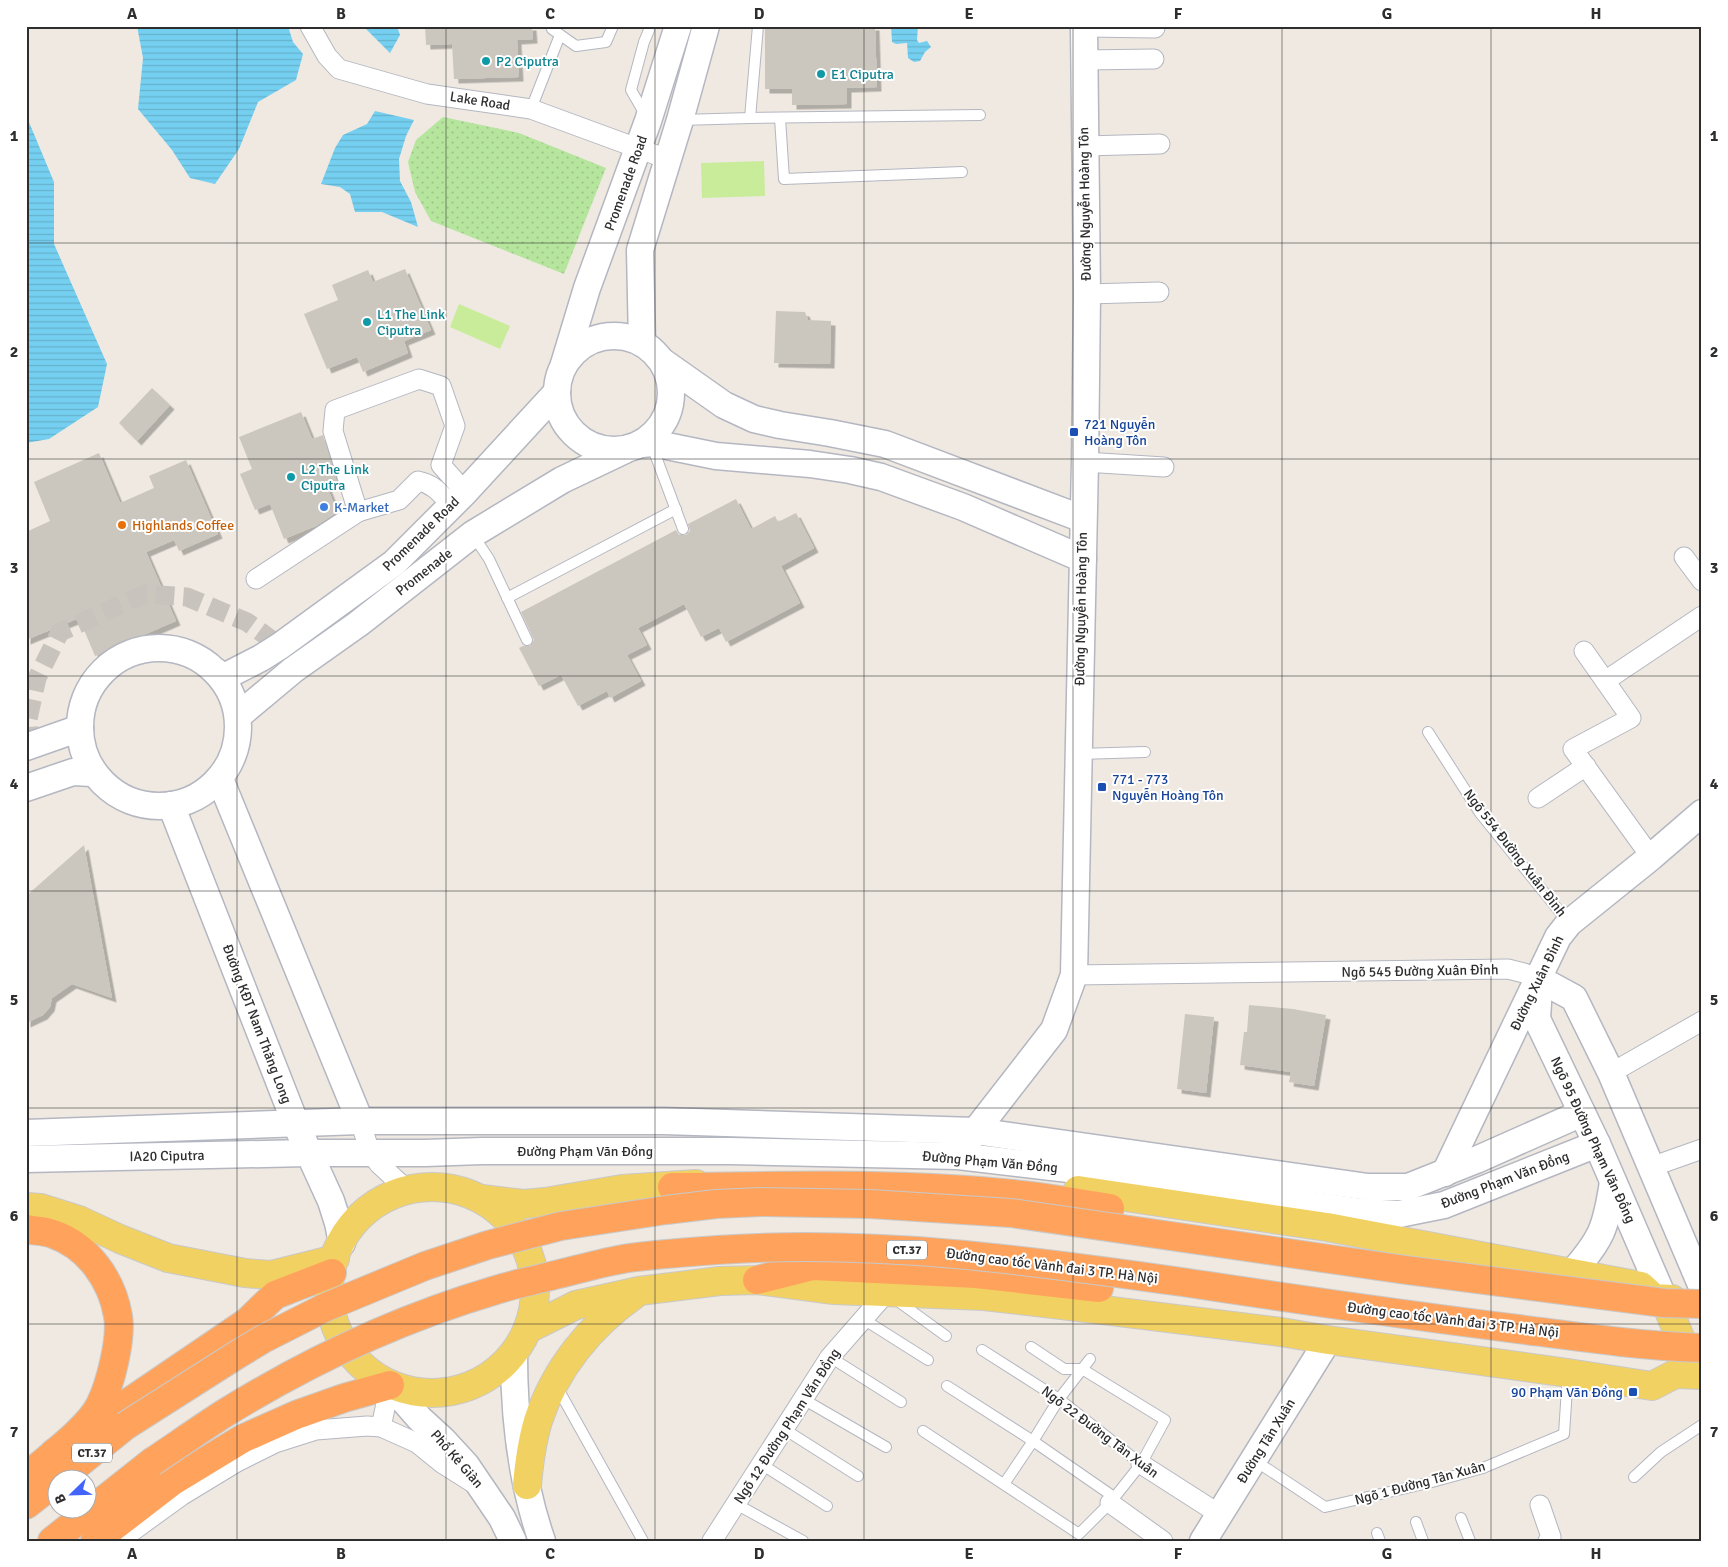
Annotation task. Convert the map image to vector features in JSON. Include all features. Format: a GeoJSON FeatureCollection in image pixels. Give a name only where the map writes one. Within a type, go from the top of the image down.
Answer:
{"type":"FeatureCollection","features":[{"type":"Feature","properties":{"kind":"highway"},"geometry":{"type":"LineString","coordinates":[[672,1187],[811,1185],[912,1187],[1013,1194],[1406,1252],[1661,1300]]}},
{"type":"Feature","properties":{"kind":"highway","name":"CT.37"},"geometry":{"type":"LineString","coordinates":[[70,1470],[125,1426],[263,1339],[326,1307],[425,1266],[488,1245],[561,1226],[716,1204],[762,1202],[870,1204],[1012,1212],[1406,1270],[1702,1304]]}},
{"type":"Feature","properties":{"kind":"highway"},"geometry":{"type":"LineString","coordinates":[[26,1229],[52,1233],[84,1251],[97,1267],[113,1294],[118,1318],[117,1347],[110,1378],[100,1406],[84,1426],[26,1476]]}},
{"type":"Feature","properties":{"kind":"highway","name":"Đường cao tốc Vành đai 3 TP. Hà Nội"},"geometry":{"type":"LineString","coordinates":[[52,1541],[152,1462],[224,1414],[323,1359],[372,1336],[440,1308],[497,1289],[630,1258],[787,1246],[904,1250],[956,1254],[1063,1266],[1524,1330],[1668,1347],[1702,1348]]}},
{"type":"Feature","properties":{"kind":"highway"},"geometry":{"type":"LineString","coordinates":[[54,1453],[247,1322],[275,1295],[336,1258]]}},
{"type":"Feature","properties":{"kind":"highway"},"geometry":{"type":"LineString","coordinates":[[757,1280],[813,1266],[976,1274],[1099,1288],[1396,1331],[1565,1351],[1668,1354],[1695,1373]]}},
{"type":"Feature","properties":{"kind":"highway"},"geometry":{"type":"LineString","coordinates":[[95,1541],[174,1481],[242,1439],[296,1415],[344,1398],[390,1385]]}},
{"type":"Feature","properties":{"kind":"highway","name":"CT.37"},"geometry":{"type":"LineString","coordinates":[[26,1505],[48,1488]]}},
{"type":"Feature","properties":{"kind":"main road","name":"Đường Phạm Văn Đồng"},"geometry":{"type":"LineString","coordinates":[[482,1199],[524,1204],[622,1189],[672,1187],[812,1172],[914,1174],[1014,1181],[1327,1228],[1642,1286],[1661,1300]]}},
{"type":"Feature","properties":{"kind":"main road"},"geometry":{"type":"LineString","coordinates":[[424,1187],[454,1188],[482,1199],[504,1215],[522,1237],[533,1263],[526,1337],[514,1355],[489,1378],[458,1391],[424,1393],[390,1385],[365,1368],[346,1345],[333,1317],[330,1287],[336,1258],[355,1222],[368,1209],[406,1189],[424,1187]]}},
{"type":"Feature","properties":{"kind":"main road","name":"Đường Phạm Văn Đồng"},"geometry":{"type":"LineString","coordinates":[[672,1187],[759,1198],[911,1200],[1010,1207],[1309,1250],[1642,1306],[1661,1300],[1702,1299]]}},
{"type":"Feature","properties":{"kind":"main road"},"geometry":{"type":"LineString","coordinates":[[26,1207],[41,1208],[79,1220],[120,1240],[168,1258],[245,1273],[271,1275],[336,1258]]}},
{"type":"Feature","properties":{"kind":"main road"},"geometry":{"type":"LineString","coordinates":[[757,1280],[808,1258],[968,1266],[1100,1282],[1397,1323],[1566,1343],[1656,1350],[1695,1373]]}},
{"type":"Feature","properties":{"kind":"main road"},"geometry":{"type":"LineString","coordinates":[[528,1329],[576,1304],[639,1291],[757,1280],[834,1290],[984,1296],[1281,1332],[1652,1386],[1695,1373]]}},
{"type":"Feature","properties":{"kind":"main road"},"geometry":{"type":"LineString","coordinates":[[527,1485],[530,1455],[538,1420],[555,1383],[574,1351],[596,1326],[614,1308],[639,1291]]}},
{"type":"Feature","properties":{"kind":"main road"},"geometry":{"type":"LineString","coordinates":[[1661,1300],[1695,1373]]}},
{"type":"Feature","properties":{"kind":"street","name":"Lake Road"},"geometry":{"type":"LineString","coordinates":[[310,26],[327,56],[339,69],[427,94],[531,109],[667,159]]}},
{"type":"Feature","properties":{"kind":"street","name":"Promenade Road"},"geometry":{"type":"LineString","coordinates":[[563,367],[587,288],[648,121],[678,26]]}},
{"type":"Feature","properties":{"kind":"street"},"geometry":{"type":"LineString","coordinates":[[642,343],[640,250],[680,120],[706,26]]}},
{"type":"Feature","properties":{"kind":"street"},"geometry":{"type":"LineString","coordinates":[[1084,27],[1155,28]]}},
{"type":"Feature","properties":{"kind":"street","name":"Đường Nguyễn Hoàng Tôn"},"geometry":{"type":"LineString","coordinates":[[958,1156],[975,1131],[1054,1030],[1074,975],[1087,294],[1084,27]]}},
{"type":"Feature","properties":{"kind":"street"},"geometry":{"type":"LineString","coordinates":[[1084,60],[1154,59]]}},
{"type":"Feature","properties":{"kind":"street"},"geometry":{"type":"LineString","coordinates":[[1084,146],[1160,144]]}},
{"type":"Feature","properties":{"kind":"street"},"geometry":{"type":"LineString","coordinates":[[1087,294],[1159,292]]}},
{"type":"Feature","properties":{"kind":"street"},"geometry":{"type":"LineString","coordinates":[[1083,519],[885,444],[830,433],[780,426],[754,419],[724,405],[663,362],[642,343],[633,339],[615,336],[597,338],[581,346],[568,359],[559,379],[557,392],[559,409],[566,424],[577,437],[591,446],[608,451],[639,446],[716,456],[810,464],[882,477],[963,507],[1083,560]]}},
{"type":"Feature","properties":{"kind":"street"},"geometry":{"type":"LineString","coordinates":[[639,446],[653,436],[662,426],[668,414],[672,388],[663,362]]}},
{"type":"Feature","properties":{"kind":"street"},"geometry":{"type":"LineString","coordinates":[[358,512],[333,431],[335,410],[418,379],[441,386],[455,426],[441,465],[458,498]]}},
{"type":"Feature","properties":{"kind":"street","name":"Promenade Road"},"geometry":{"type":"LineString","coordinates":[[215,671],[224,677],[261,658],[394,563],[557,392]]}},
{"type":"Feature","properties":{"kind":"street","name":"Promenade"},"geometry":{"type":"LineString","coordinates":[[238,716],[293,670],[358,624],[473,534],[562,480],[639,446]]}},
{"type":"Feature","properties":{"kind":"street"},"geometry":{"type":"LineString","coordinates":[[1085,462],[1164,467]]}},
{"type":"Feature","properties":{"kind":"street"},"geometry":{"type":"LineString","coordinates":[[256,579],[358,512],[399,500],[418,481],[428,483],[458,498]]}},
{"type":"Feature","properties":{"kind":"street"},"geometry":{"type":"LineString","coordinates":[[1684,556],[1702,581]]}},
{"type":"Feature","properties":{"kind":"street"},"geometry":{"type":"LineString","coordinates":[[1605,680],[1702,616]]}},
{"type":"Feature","properties":{"kind":"street"},"geometry":{"type":"LineString","coordinates":[[151,648],[174,649],[196,657],[215,671],[227,687],[238,716],[238,731],[233,756],[220,778],[210,789],[198,797],[163,806],[141,804],[120,796],[92,773],[83,747],[80,728],[83,705],[93,684],[108,666],[128,654],[151,648]]}},
{"type":"Feature","properties":{"kind":"street"},"geometry":{"type":"LineString","coordinates":[[1584,651],[1631,718],[1574,749],[1651,857]]}},
{"type":"Feature","properties":{"kind":"street"},"geometry":{"type":"LineString","coordinates":[[26,747],[80,728]]}},
{"type":"Feature","properties":{"kind":"street"},"geometry":{"type":"LineString","coordinates":[[1538,798],[1586,766]]}},
{"type":"Feature","properties":{"kind":"street"},"geometry":{"type":"LineString","coordinates":[[26,788],[72,772],[92,773]]}},
{"type":"Feature","properties":{"kind":"street"},"geometry":{"type":"LineString","coordinates":[[220,778],[360,1121],[370,1152],[379,1164],[406,1189]]}},
{"type":"Feature","properties":{"kind":"street","name":"Đường KĐT Nam Thăng Long"},"geometry":{"type":"LineString","coordinates":[[171,805],[307,1153],[323,1182],[330,1201],[338,1223],[336,1258]]}},
{"type":"Feature","properties":{"kind":"street","name":"Đường Xuân Đỉnh"},"geometry":{"type":"LineString","coordinates":[[1445,1174],[1558,937],[1569,923],[1702,813]]}},
{"type":"Feature","properties":{"kind":"street","name":"Ngõ 545 Đường Xuân Đỉnh"},"geometry":{"type":"LineString","coordinates":[[1074,975],[1508,970],[1524,973],[1574,998],[1611,1073],[1651,1167]]}},
{"type":"Feature","properties":{"kind":"street","name":"Ngõ 95 Đường Phạm Văn Đồng"},"geometry":{"type":"LineString","coordinates":[[1539,979],[1537,1019],[1597,1144],[1661,1300]]}},
{"type":"Feature","properties":{"kind":"street"},"geometry":{"type":"LineString","coordinates":[[1611,1073],[1702,1021]]}},
{"type":"Feature","properties":{"kind":"street","name":"Đường Phạm Văn Đồng"},"geometry":{"type":"LineString","coordinates":[[295,1122],[664,1121],[975,1131],[1368,1187],[1408,1187],[1445,1174],[1582,1113]]}},
{"type":"Feature","properties":{"kind":"street","name":"IA20 Ciputra"},"geometry":{"type":"LineString","coordinates":[[26,1133],[295,1122]]}},
{"type":"Feature","properties":{"kind":"street","name":"Đường Phạm Văn Đồng"},"geometry":{"type":"LineString","coordinates":[[307,1153],[730,1151],[958,1156],[1060,1168],[1362,1212],[1398,1214],[1444,1205],[1597,1144]]}},
{"type":"Feature","properties":{"kind":"street"},"geometry":{"type":"LineString","coordinates":[[1702,1149],[1651,1167],[1702,1287]]}},
{"type":"Feature","properties":{"kind":"street","name":"IA20 Ciputra"},"geometry":{"type":"LineString","coordinates":[[26,1159],[307,1153]]}},
{"type":"Feature","properties":{"kind":"street"},"geometry":{"type":"LineString","coordinates":[[1571,1274],[1590,1252],[1602,1234],[1608,1214],[1613,1182]]}},
{"type":"Feature","properties":{"kind":"street"},"geometry":{"type":"LineString","coordinates":[[1672,1215],[1702,1232]]}},
{"type":"Feature","properties":{"kind":"street","name":"Ngõ 12 Đường Phạm Văn Đồng"},"geometry":{"type":"LineString","coordinates":[[714,1540],[830,1357],[886,1293]]}},
{"type":"Feature","properties":{"kind":"street","name":"Đường Tân Xuân"},"geometry":{"type":"LineString","coordinates":[[1203,1541],[1328,1340]]}},
{"type":"Feature","properties":{"kind":"street"},"geometry":{"type":"LineString","coordinates":[[514,1355],[516,1418],[519,1444],[527,1485],[542,1541]]}},
{"type":"Feature","properties":{"kind":"street"},"geometry":{"type":"LineString","coordinates":[[381,1428],[390,1385]]}},
{"type":"Feature","properties":{"kind":"street","name":"Phố Kẻ Giàn"},"geometry":{"type":"LineString","coordinates":[[390,1385],[420,1419],[443,1440],[483,1489],[502,1518],[513,1541]]}},
{"type":"Feature","properties":{"kind":"street"},"geometry":{"type":"LineString","coordinates":[[119,1541],[181,1496],[237,1462],[276,1443],[316,1430],[367,1426],[381,1428],[418,1443],[443,1464],[483,1489]]}},
{"type":"Feature","properties":{"kind":"street","name":"Ngõ 22 Đường Tân Xuân"},"geometry":{"type":"LineString","coordinates":[[1140,1464],[1219,1514]]}},
{"type":"Feature","properties":{"kind":"street"},"geometry":{"type":"LineString","coordinates":[[1112,1500],[1163,1541]]}},
{"type":"Feature","properties":{"kind":"street"},"geometry":{"type":"LineString","coordinates":[[1540,1506],[1551,1537],[1548,1541]]}},
{"type":"Feature","properties":{"kind":"lane"},"geometry":{"type":"LineString","coordinates":[[551,26],[552,29],[576,46],[606,42],[613,26]]}},
{"type":"Feature","properties":{"kind":"lane"},"geometry":{"type":"LineString","coordinates":[[648,26],[649,30],[631,90],[648,121]]}},
{"type":"Feature","properties":{"kind":"lane"},"geometry":{"type":"LineString","coordinates":[[750,118],[758,26]]}},
{"type":"Feature","properties":{"kind":"lane"},"geometry":{"type":"LineString","coordinates":[[531,109],[560,35]]}},
{"type":"Feature","properties":{"kind":"lane"},"geometry":{"type":"LineString","coordinates":[[680,120],[980,115]]}},
{"type":"Feature","properties":{"kind":"lane"},"geometry":{"type":"LineString","coordinates":[[780,118],[784,179],[962,172]]}},
{"type":"Feature","properties":{"kind":"lane"},"geometry":{"type":"LineString","coordinates":[[639,446],[676,509],[683,529]]}},
{"type":"Feature","properties":{"kind":"lane"},"geometry":{"type":"LineString","coordinates":[[507,598],[676,509]]}},
{"type":"Feature","properties":{"kind":"lane"},"geometry":{"type":"LineString","coordinates":[[473,534],[489,560],[527,640]]}},
{"type":"Feature","properties":{"kind":"lane","name":"Ngõ 554 Đường Xuân Đỉnh"},"geometry":{"type":"LineString","coordinates":[[1428,732],[1480,813],[1569,923]]}},
{"type":"Feature","properties":{"kind":"lane"},"geometry":{"type":"LineString","coordinates":[[1078,754],[1145,752]]}},
{"type":"Feature","properties":{"kind":"lane"},"geometry":{"type":"LineString","coordinates":[[886,1293],[946,1336]]}},
{"type":"Feature","properties":{"kind":"lane"},"geometry":{"type":"LineString","coordinates":[[863,1319],[928,1360]]}},
{"type":"Feature","properties":{"kind":"lane"},"geometry":{"type":"LineString","coordinates":[[923,1431],[1079,1534],[1112,1500],[1140,1464],[1165,1420],[1082,1370],[1064,1369],[1031,1347]]}},
{"type":"Feature","properties":{"kind":"lane","name":"Ngõ 22 Đường Tân Xuân"},"geometry":{"type":"LineString","coordinates":[[982,1350],[1059,1399],[1140,1464]]}},
{"type":"Feature","properties":{"kind":"lane"},"geometry":{"type":"LineString","coordinates":[[830,1357],[901,1402]]}},
{"type":"Feature","properties":{"kind":"lane"},"geometry":{"type":"LineString","coordinates":[[1004,1484],[1059,1399],[1090,1359]]}},
{"type":"Feature","properties":{"kind":"lane","name":"Ngõ 1 Đường Tân Xuân"},"geometry":{"type":"LineString","coordinates":[[1254,1460],[1325,1507],[1483,1468],[1564,1434],[1568,1373]]}},
{"type":"Feature","properties":{"kind":"lane"},"geometry":{"type":"LineString","coordinates":[[555,1383],[643,1541]]}},
{"type":"Feature","properties":{"kind":"lane"},"geometry":{"type":"LineString","coordinates":[[947,1386],[1033,1441],[1112,1500]]}},
{"type":"Feature","properties":{"kind":"lane"},"geometry":{"type":"LineString","coordinates":[[803,1399],[886,1447]]}},
{"type":"Feature","properties":{"kind":"lane"},"geometry":{"type":"LineString","coordinates":[[1634,1476],[1661,1452],[1702,1425]]}},
{"type":"Feature","properties":{"kind":"lane"},"geometry":{"type":"LineString","coordinates":[[784,1429],[858,1476]]}},
{"type":"Feature","properties":{"kind":"lane"},"geometry":{"type":"LineString","coordinates":[[761,1464],[827,1506]]}},
{"type":"Feature","properties":{"kind":"lane"},"geometry":{"type":"LineString","coordinates":[[736,1504],[804,1541]]}},
{"type":"Feature","properties":{"kind":"lane"},"geometry":{"type":"LineString","coordinates":[[1461,1518],[1470,1541]]}},
{"type":"Feature","properties":{"kind":"lane"},"geometry":{"type":"LineString","coordinates":[[1416,1522],[1423,1541]]}},
{"type":"Feature","properties":{"kind":"green space"},"geometry":{"type":"Polygon","coordinates":[[[443,117],[519,133],[606,168],[564,274],[431,221],[415,192],[408,162],[416,140],[443,117]]]}},
{"type":"Feature","properties":{"kind":"green space"},"geometry":{"type":"Polygon","coordinates":[[[764,161],[765,196],[702,198],[701,163],[764,161]]]}},
{"type":"Feature","properties":{"kind":"green space"},"geometry":{"type":"Polygon","coordinates":[[[459,304],[510,326],[500,349],[450,327],[459,304]]]}},
{"type":"Feature","properties":{"kind":"water"},"geometry":{"type":"Polygon","coordinates":[[[137,26],[288,26],[293,42],[303,54],[296,80],[258,102],[239,149],[215,184],[190,178],[172,150],[138,109],[143,58],[137,26]]]}},
{"type":"Feature","properties":{"kind":"water"},"geometry":{"type":"Polygon","coordinates":[[[363,26],[397,26],[400,35],[390,53],[363,26]]]}},
{"type":"Feature","properties":{"kind":"water"},"geometry":{"type":"Polygon","coordinates":[[[891,26],[918,26],[917,40],[919,43],[927,41],[931,47],[925,52],[920,61],[914,62],[908,58],[907,43],[896,44],[892,42],[891,26]]]}},
{"type":"Feature","properties":{"kind":"water"},"geometry":{"type":"Polygon","coordinates":[[[375,111],[414,120],[406,136],[399,159],[400,181],[411,202],[418,227],[382,212],[355,212],[350,194],[340,187],[321,184],[335,148],[343,135],[367,124],[375,111]]]}},
{"type":"Feature","properties":{"kind":"water"},"geometry":{"type":"Polygon","coordinates":[[[26,115],[54,182],[54,244],[107,364],[98,407],[49,439],[26,443],[26,115]]]}},
{"type":"Feature","properties":{"kind":"building","name":"P2 Ciputra"},"geometry":{"type":"Polygon","coordinates":[[[425,26],[532,26],[533,39],[517,40],[519,77],[454,79],[452,44],[426,45],[425,26]]]}},
{"type":"Feature","properties":{"kind":"building","name":"E1 Ciputra"},"geometry":{"type":"Polygon","coordinates":[[[765,26],[875,26],[877,87],[847,88],[847,104],[792,105],[792,89],[765,89],[765,26]]]}},
{"type":"Feature","properties":{"kind":"building","name":"L1 The Link Ciputra"},"geometry":{"type":"Polygon","coordinates":[[[405,269],[431,330],[404,341],[408,353],[363,372],[357,357],[327,369],[304,314],[338,300],[332,285],[368,270],[373,282],[405,269]]]}},
{"type":"Feature","properties":{"kind":"building"},"geometry":{"type":"Polygon","coordinates":[[[776,311],[805,312],[808,320],[831,321],[830,364],[774,363],[776,311]]]}},
{"type":"Feature","properties":{"kind":"building"},"geometry":{"type":"Polygon","coordinates":[[[152,388],[170,405],[137,441],[119,423],[152,388]]]}},
{"type":"Feature","properties":{"kind":"building","name":"L2 The Link Ciputra"},"geometry":{"type":"Polygon","coordinates":[[[301,412],[312,439],[323,435],[337,482],[327,486],[337,512],[316,526],[284,539],[270,504],[255,510],[240,474],[252,469],[239,437],[301,412]]]}},
{"type":"Feature","properties":{"kind":"building"},"geometry":{"type":"Polygon","coordinates":[[[99,453],[120,503],[154,488],[149,476],[186,460],[218,534],[179,551],[174,540],[146,552],[176,621],[95,656],[79,618],[26,640],[26,532],[50,521],[34,482],[99,453]]]}},
{"type":"Feature","properties":{"kind":"building"},"geometry":{"type":"Polygon","coordinates":[[[736,499],[751,529],[775,516],[778,522],[796,513],[814,548],[781,566],[800,603],[726,642],[719,628],[701,637],[684,604],[638,628],[647,645],[627,655],[641,681],[610,698],[607,691],[578,706],[561,675],[539,686],[519,648],[530,646],[534,640],[521,612],[676,530],[679,535],[686,535],[690,531],[688,524],[736,499]]]}},
{"type":"Feature","properties":{"kind":"building"},"geometry":{"type":"Polygon","coordinates":[[[84,845],[112,998],[72,984],[52,998],[50,1007],[43,1015],[26,1023],[26,896],[84,845]]]}},
{"type":"Feature","properties":{"kind":"building"},"geometry":{"type":"Polygon","coordinates":[[[1249,1005],[1293,1009],[1326,1015],[1314,1086],[1289,1082],[1291,1072],[1240,1065],[1244,1032],[1247,1032],[1249,1005]]]}},
{"type":"Feature","properties":{"kind":"building"},"geometry":{"type":"Polygon","coordinates":[[[1185,1014],[1214,1017],[1206,1093],[1177,1089],[1185,1014]]]}},
{"type":"Feature","properties":{"kind":"tunnel"},"geometry":{"type":"LineString","coordinates":[[30,746],[28,719],[37,678],[60,632],[145,594],[187,597],[247,622],[280,646]]}},
{"type":"Feature","properties":{"kind":"place","name":"P2 Ciputra"},"geometry":{"type":"Point","coordinates":[486,61]}},
{"type":"Feature","properties":{"kind":"place","name":"E1 Ciputra"},"geometry":{"type":"Point","coordinates":[821,74]}},
{"type":"Feature","properties":{"kind":"place","name":"L1 The Link Ciputra"},"geometry":{"type":"Point","coordinates":[367,322]}},
{"type":"Feature","properties":{"kind":"place","name":"721 Nguyễn Hoàng Tôn"},"geometry":{"type":"Point","coordinates":[1074,432]}},
{"type":"Feature","properties":{"kind":"place","name":"L2 The Link Ciputra"},"geometry":{"type":"Point","coordinates":[291,477]}},
{"type":"Feature","properties":{"kind":"place","name":"K-Market"},"geometry":{"type":"Point","coordinates":[324,507]}},
{"type":"Feature","properties":{"kind":"place","name":"Highlands Coffee"},"geometry":{"type":"Point","coordinates":[122,525]}},
{"type":"Feature","properties":{"kind":"place","name":"771 - 773 Nguyễn Hoàng Tôn"},"geometry":{"type":"Point","coordinates":[1102,787]}},
{"type":"Feature","properties":{"kind":"place","name":"90 Phạm Văn Đồng"},"geometry":{"type":"Point","coordinates":[1633,1392]}}]}
